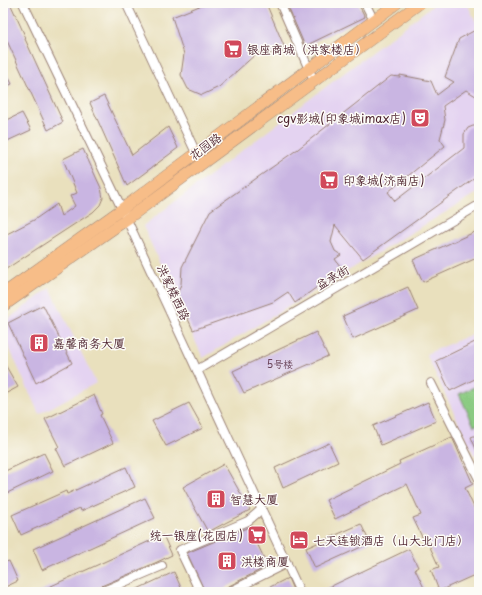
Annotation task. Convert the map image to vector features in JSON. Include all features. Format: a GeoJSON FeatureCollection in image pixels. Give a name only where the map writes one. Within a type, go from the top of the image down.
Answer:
{"type":"FeatureCollection","features":[{"type":"Feature","properties":{"kind":"main road","name":"花园路"},"geometry":{"type":"LineString","coordinates":[[5,297],[398,3]]}},
{"type":"Feature","properties":{"kind":"main road","name":"花园路"},"geometry":{"type":"LineString","coordinates":[[5,297],[127,219],[420,3]]}},
{"type":"Feature","properties":{"kind":"street","name":"洪家楼西路"},"geometry":{"type":"LineString","coordinates":[[23,3],[127,219],[300,592]]}},
{"type":"Feature","properties":{"kind":"street"},"geometry":{"type":"LineString","coordinates":[[126,3],[196,153]]}},
{"type":"Feature","properties":{"kind":"street"},"geometry":{"type":"LineString","coordinates":[[280,3],[314,81]]}},
{"type":"Feature","properties":{"kind":"street"},"geometry":{"type":"LineString","coordinates":[[365,3],[374,21]]}},
{"type":"Feature","properties":{"kind":"street","name":"益承街"},"geometry":{"type":"LineString","coordinates":[[197,370],[479,205]]}},
{"type":"Feature","properties":{"kind":"street"},"geometry":{"type":"LineString","coordinates":[[431,383],[479,479]]}},
{"type":"Feature","properties":{"kind":"street"},"geometry":{"type":"LineString","coordinates":[[200,592],[180,550],[248,521],[262,509]]}},
{"type":"Feature","properties":{"kind":"street"},"geometry":{"type":"LineString","coordinates":[[229,592],[287,563]]}},
{"type":"Feature","properties":{"kind":"street"},"geometry":{"type":"LineString","coordinates":[[101,592],[162,566]]}},
{"type":"Feature","properties":{"kind":"shaded area"},"geometry":{"type":"Polygon","coordinates":[[[436,3],[467,3],[476,22],[479,20],[479,192],[203,358],[143,226],[436,3]]]}},
{"type":"Feature","properties":{"kind":"shaded area"},"geometry":{"type":"Polygon","coordinates":[[[50,288],[96,383],[39,414],[3,334],[3,323],[50,288]]]}},
{"type":"Feature","properties":{"kind":"shaded area"},"geometry":{"type":"Polygon","coordinates":[[[479,331],[479,453],[474,455],[426,354],[479,331]]]}},
{"type":"Feature","properties":{"kind":"green space"},"geometry":{"type":"Polygon","coordinates":[[[479,385],[479,424],[474,426],[459,394],[479,385]]]}},
{"type":"Feature","properties":{"kind":"building"},"geometry":{"type":"Polygon","coordinates":[[[3,3],[10,3],[63,122],[48,130],[3,32],[3,3]]]}},
{"type":"Feature","properties":{"kind":"building","name":"银座商城（洪家楼店）"},"geometry":{"type":"Polygon","coordinates":[[[207,3],[266,3],[284,46],[282,54],[257,53],[219,87],[202,95],[188,89],[181,75],[184,54],[172,17],[207,3]]]}},
{"type":"Feature","properties":{"kind":"building"},"geometry":{"type":"Polygon","coordinates":[[[289,3],[358,3],[365,17],[305,46],[288,7],[291,6],[289,3]]]}},
{"type":"Feature","properties":{"kind":"building","name":"印象城(济南店)"},"geometry":{"type":"Polygon","coordinates":[[[479,28],[479,98],[466,90],[443,106],[445,120],[440,139],[445,146],[388,192],[395,201],[464,148],[464,134],[468,128],[473,126],[479,126],[479,175],[363,259],[335,225],[331,242],[335,251],[341,255],[335,259],[342,269],[295,303],[288,292],[273,302],[193,330],[177,295],[181,284],[182,267],[210,211],[298,149],[391,76],[400,77],[400,75],[431,81],[437,95],[454,82],[445,77],[459,39],[479,28]]]}},
{"type":"Feature","properties":{"kind":"building"},"geometry":{"type":"Polygon","coordinates":[[[3,66],[12,84],[3,88],[3,66]]]}},
{"type":"Feature","properties":{"kind":"building"},"geometry":{"type":"Polygon","coordinates":[[[104,96],[132,155],[168,127],[178,148],[127,186],[90,103],[104,96]]]}},
{"type":"Feature","properties":{"kind":"building"},"geometry":{"type":"Polygon","coordinates":[[[22,113],[31,130],[3,143],[3,122],[22,113]]]}},
{"type":"Feature","properties":{"kind":"building"},"geometry":{"type":"Polygon","coordinates":[[[83,149],[101,188],[103,198],[100,205],[93,212],[3,271],[3,236],[34,220],[57,204],[61,216],[75,206],[70,196],[77,193],[63,159],[83,149]]]}},
{"type":"Feature","properties":{"kind":"building"},"geometry":{"type":"Polygon","coordinates":[[[479,230],[479,257],[423,282],[413,260],[479,230]]]}},
{"type":"Feature","properties":{"kind":"building"},"geometry":{"type":"Polygon","coordinates":[[[408,287],[418,310],[353,339],[343,316],[408,287]]]}},
{"type":"Feature","properties":{"kind":"building","name":"嘉馨商务大厦"},"geometry":{"type":"Polygon","coordinates":[[[43,305],[72,363],[36,383],[8,323],[43,305]]]}},
{"type":"Feature","properties":{"kind":"building"},"geometry":{"type":"Polygon","coordinates":[[[316,332],[328,356],[244,393],[233,371],[316,332]]]}},
{"type":"Feature","properties":{"kind":"building"},"geometry":{"type":"Polygon","coordinates":[[[479,340],[479,377],[450,391],[436,361],[479,340]]]}},
{"type":"Feature","properties":{"kind":"building"},"geometry":{"type":"Polygon","coordinates":[[[3,361],[18,387],[3,395],[3,361]]]}},
{"type":"Feature","properties":{"kind":"building"},"geometry":{"type":"Polygon","coordinates":[[[94,395],[102,414],[100,415],[113,443],[65,466],[56,448],[59,447],[45,419],[94,395]]]}},
{"type":"Feature","properties":{"kind":"building"},"geometry":{"type":"Polygon","coordinates":[[[428,402],[436,421],[381,445],[373,426],[428,402]]]}},
{"type":"Feature","properties":{"kind":"building"},"geometry":{"type":"Polygon","coordinates":[[[189,403],[203,428],[166,446],[152,421],[189,403]]]}},
{"type":"Feature","properties":{"kind":"building"},"geometry":{"type":"Polygon","coordinates":[[[479,434],[479,456],[471,437],[479,434]]]}},
{"type":"Feature","properties":{"kind":"building"},"geometry":{"type":"Polygon","coordinates":[[[452,437],[473,484],[465,488],[479,518],[479,573],[439,591],[431,570],[439,567],[425,536],[422,537],[413,518],[421,515],[407,484],[335,519],[326,500],[400,464],[399,461],[452,437]]]}},
{"type":"Feature","properties":{"kind":"building"},"geometry":{"type":"Polygon","coordinates":[[[329,443],[338,462],[283,488],[275,468],[329,443]]]}},
{"type":"Feature","properties":{"kind":"building"},"geometry":{"type":"Polygon","coordinates":[[[44,453],[53,471],[3,495],[3,472],[44,453]]]}},
{"type":"Feature","properties":{"kind":"building","name":"智慧大厦"},"geometry":{"type":"Polygon","coordinates":[[[224,464],[250,510],[208,532],[183,487],[224,464]]]}},
{"type":"Feature","properties":{"kind":"building"},"geometry":{"type":"Polygon","coordinates":[[[126,467],[135,487],[81,511],[80,508],[21,535],[12,515],[66,491],[67,494],[126,467]]]}},
{"type":"Feature","properties":{"kind":"building"},"geometry":{"type":"Polygon","coordinates":[[[145,498],[155,518],[42,570],[33,549],[145,498]]]}},
{"type":"Feature","properties":{"kind":"building"},"geometry":{"type":"Polygon","coordinates":[[[361,524],[370,543],[315,568],[306,548],[361,524]]]}},
{"type":"Feature","properties":{"kind":"building","name":"洪楼商厦"},"geometry":{"type":"Polygon","coordinates":[[[249,527],[268,566],[227,587],[221,592],[205,592],[187,553],[249,527]]]}},
{"type":"Feature","properties":{"kind":"building"},"geometry":{"type":"Polygon","coordinates":[[[163,535],[172,555],[155,563],[99,587],[91,592],[38,592],[163,535]]]}},
{"type":"Feature","properties":{"kind":"building"},"geometry":{"type":"Polygon","coordinates":[[[409,549],[418,567],[415,569],[426,592],[319,592],[409,549]]]}},
{"type":"Feature","properties":{"kind":"building"},"geometry":{"type":"Polygon","coordinates":[[[9,561],[18,581],[3,588],[3,563],[9,561]]]}},
{"type":"Feature","properties":{"kind":"building"},"geometry":{"type":"Polygon","coordinates":[[[174,572],[183,592],[131,592],[174,572]]]}},
{"type":"Feature","properties":{"kind":"building"},"geometry":{"type":"Polygon","coordinates":[[[288,578],[294,592],[260,592],[288,578]]]}},
{"type":"Feature","properties":{"kind":"place","name":"银座商城（洪家楼店）"},"geometry":{"type":"Point","coordinates":[233,49]}},
{"type":"Feature","properties":{"kind":"place","name":"cgv影城(印象城imax店)"},"geometry":{"type":"Point","coordinates":[420,118]}},
{"type":"Feature","properties":{"kind":"place","name":"印象城(济南店)"},"geometry":{"type":"Point","coordinates":[329,180]}},
{"type":"Feature","properties":{"kind":"place","name":"嘉馨商务大厦"},"geometry":{"type":"Point","coordinates":[39,343]}},
{"type":"Feature","properties":{"kind":"place","name":"智慧大厦"},"geometry":{"type":"Point","coordinates":[216,499]}},
{"type":"Feature","properties":{"kind":"place","name":"统一银座(花园店)"},"geometry":{"type":"Point","coordinates":[257,535]}},
{"type":"Feature","properties":{"kind":"place","name":"七天连锁酒店（山大北门店）"},"geometry":{"type":"Point","coordinates":[299,540]}},
{"type":"Feature","properties":{"kind":"place","name":"洪楼商厦"},"geometry":{"type":"Point","coordinates":[227,561]}}]}
